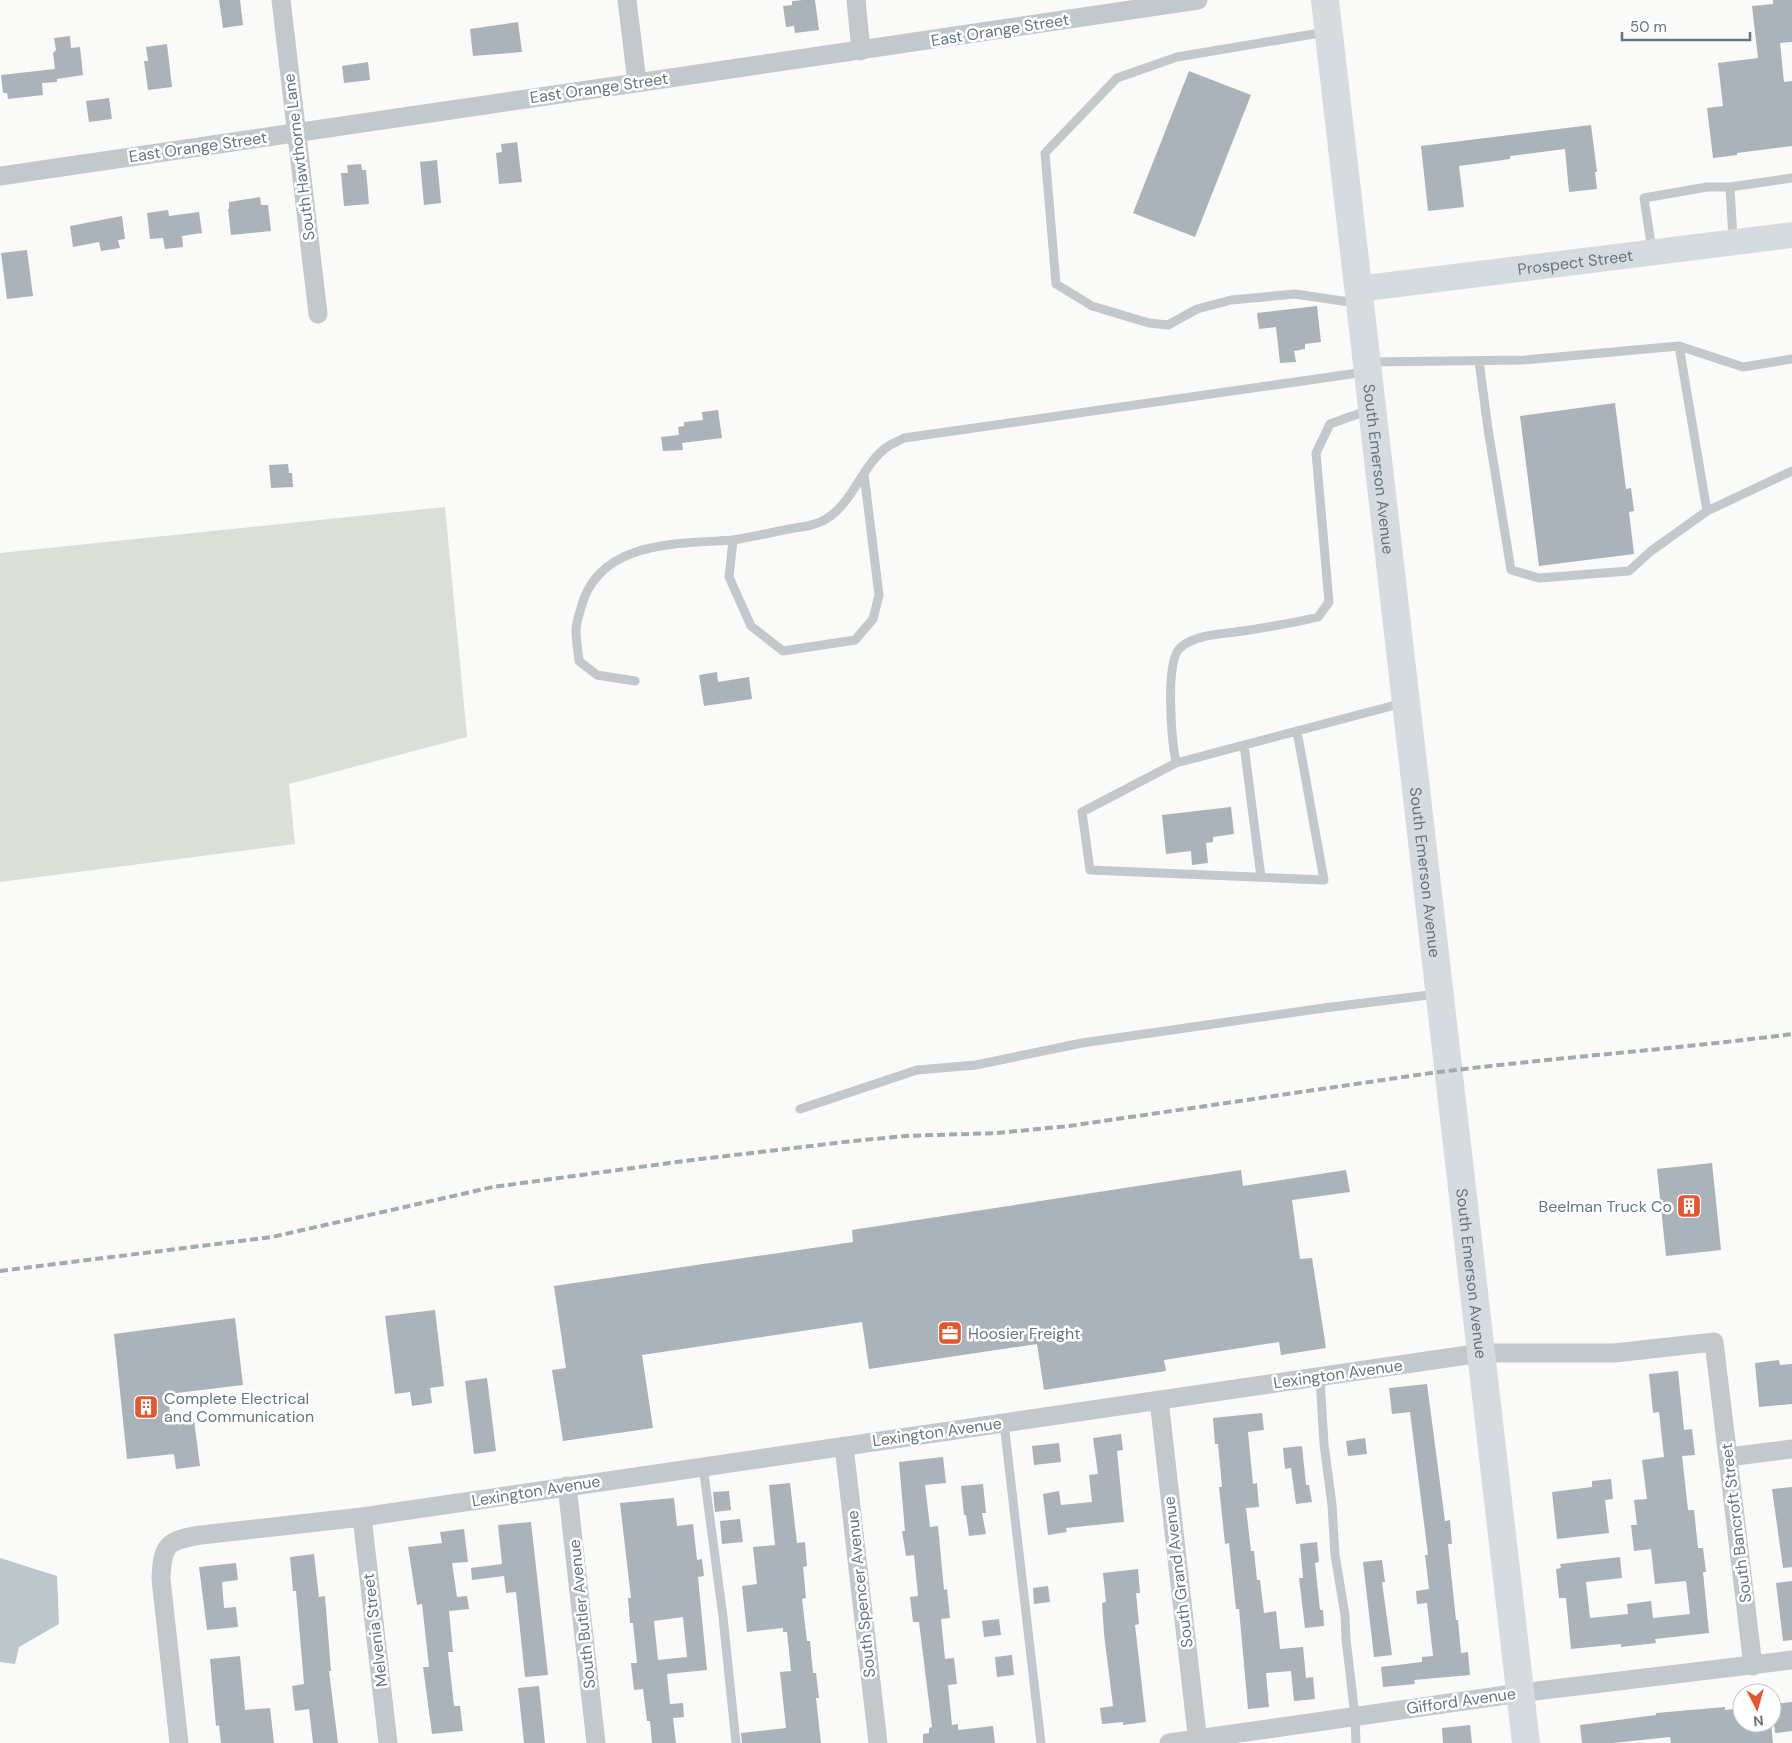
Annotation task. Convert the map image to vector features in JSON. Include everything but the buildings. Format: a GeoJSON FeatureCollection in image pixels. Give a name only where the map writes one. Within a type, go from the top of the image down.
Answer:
{"type":"FeatureCollection","features":[{"type":"Feature","properties":{"kind":"main road","name":"South Emerson Avenue"},"geometry":{"type":"LineString","coordinates":[[1325,0],[1526,1743]]}},
{"type":"Feature","properties":{"kind":"main road","name":"Prospect Street"},"geometry":{"type":"LineString","coordinates":[[1359,297],[1652,252],[1792,235]]}},
{"type":"Feature","properties":{"kind":"street","name":"South Hawthorne Lane"},"geometry":{"type":"LineString","coordinates":[[281,0],[318,314]]}},
{"type":"Feature","properties":{"kind":"street"},"geometry":{"type":"LineString","coordinates":[[627,0],[637,82]]}},
{"type":"Feature","properties":{"kind":"street"},"geometry":{"type":"LineString","coordinates":[[856,0],[861,51]]}},
{"type":"Feature","properties":{"kind":"street","name":"East Orange Street"},"geometry":{"type":"LineString","coordinates":[[0,176],[637,82],[861,51],[1084,8],[1198,0]]}},
{"type":"Feature","properties":{"kind":"street","name":"Lexington Avenue"},"geometry":{"type":"LineString","coordinates":[[179,1743],[161,1579],[165,1549],[176,1540],[191,1536],[362,1517],[1481,1353],[1614,1353],[1714,1342]]}},
{"type":"Feature","properties":{"kind":"street","name":"South Bancroft Street"},"geometry":{"type":"LineString","coordinates":[[1714,1342],[1753,1666]]}},
{"type":"Feature","properties":{"kind":"street","name":"South Grand Avenue"},"geometry":{"type":"LineString","coordinates":[[1159,1400],[1198,1741]]}},
{"type":"Feature","properties":{"kind":"street","name":"South Spencer Avenue"},"geometry":{"type":"LineString","coordinates":[[844,1446],[878,1743]]}},
{"type":"Feature","properties":{"kind":"street"},"geometry":{"type":"LineString","coordinates":[[1728,1457],[1792,1449]]}},
{"type":"Feature","properties":{"kind":"street","name":"South Butler Avenue"},"geometry":{"type":"LineString","coordinates":[[567,1486],[596,1743]]}},
{"type":"Feature","properties":{"kind":"street","name":"Melvenia Street"},"geometry":{"type":"LineString","coordinates":[[362,1517],[388,1743]]}},
{"type":"Feature","properties":{"kind":"street"},"geometry":{"type":"LineString","coordinates":[[1753,1666],[1792,1660]]}},
{"type":"Feature","properties":{"kind":"street","name":"Gifford Avenue"},"geometry":{"type":"LineString","coordinates":[[1169,1743],[1198,1741],[1355,1716],[1520,1693],[1753,1666]]}},
{"type":"Feature","properties":{"kind":"lane"},"geometry":{"type":"LineString","coordinates":[[1328,32],[1177,57],[1117,78],[1046,153],[1050,227],[1056,284],[1092,306],[1149,324],[1168,325],[1198,309],[1231,300],[1295,294],[1359,297]]}},
{"type":"Feature","properties":{"kind":"lane"},"geometry":{"type":"LineString","coordinates":[[1652,252],[1644,198],[1707,187],[1730,187],[1792,178]]}},
{"type":"Feature","properties":{"kind":"lane"},"geometry":{"type":"LineString","coordinates":[[1730,187],[1734,242]]}},
{"type":"Feature","properties":{"kind":"lane"},"geometry":{"type":"LineString","coordinates":[[1679,346],[1707,511]]}},
{"type":"Feature","properties":{"kind":"lane"},"geometry":{"type":"LineString","coordinates":[[635,680],[597,675],[579,661],[576,630],[584,596],[601,571],[620,558],[654,546],[732,540],[809,526],[825,520],[840,508],[871,464],[887,447],[904,438],[1367,367],[1524,360],[1679,346],[1742,367],[1792,359]]}},
{"type":"Feature","properties":{"kind":"lane"},"geometry":{"type":"LineString","coordinates":[[1479,361],[1510,570],[1539,578],[1630,571],[1651,551],[1707,511],[1792,471]]}},
{"type":"Feature","properties":{"kind":"lane"},"geometry":{"type":"LineString","coordinates":[[1176,763],[1171,720],[1172,662],[1179,648],[1196,639],[1294,623],[1318,617],[1329,602],[1316,453],[1330,424],[1372,409]]}},
{"type":"Feature","properties":{"kind":"lane"},"geometry":{"type":"LineString","coordinates":[[732,540],[729,578],[751,626],[783,651],[855,640],[873,619],[879,595],[864,474]]}},
{"type":"Feature","properties":{"kind":"lane"},"geometry":{"type":"LineString","coordinates":[[1297,731],[1324,880],[1090,870],[1082,812],[1176,763],[1406,702]]}},
{"type":"Feature","properties":{"kind":"lane"},"geometry":{"type":"LineString","coordinates":[[1244,745],[1261,877]]}},
{"type":"Feature","properties":{"kind":"lane"},"geometry":{"type":"LineString","coordinates":[[800,1109],[917,1070],[976,1065],[1082,1043],[1439,993]]}},
{"type":"Feature","properties":{"kind":"lane"},"geometry":{"type":"LineString","coordinates":[[1320,1377],[1324,1444],[1332,1505],[1335,1555],[1345,1615],[1356,1743]]}},
{"type":"Feature","properties":{"kind":"lane"},"geometry":{"type":"LineString","coordinates":[[1004,1423],[1041,1743]]}},
{"type":"Feature","properties":{"kind":"lane"},"geometry":{"type":"LineString","coordinates":[[704,1466],[723,1617],[736,1743]]}},
{"type":"Feature","properties":{"kind":"shaded area"},"geometry":{"type":"Polygon","coordinates":[[[445,507],[467,737],[289,784],[295,844],[0,882],[0,553],[445,507]]]}},
{"type":"Feature","properties":{"kind":"shaded area"},"geometry":{"type":"Polygon","coordinates":[[[0,1558],[57,1576],[59,1624],[19,1647],[15,1664],[0,1662],[0,1558]]]}},
{"type":"Feature","properties":{"kind":"railway"},"geometry":{"type":"LineString","coordinates":[[0,1271],[272,1237],[493,1187],[684,1161],[905,1136],[997,1133],[1069,1126],[1424,1074],[1792,1034]]}},
{"type":"Feature","properties":{"kind":"place","name":"Beelman Truck Co"},"geometry":{"type":"Point","coordinates":[1689,1206]}},
{"type":"Feature","properties":{"kind":"place","name":"Hoosier Freight"},"geometry":{"type":"Point","coordinates":[950,1333]}},
{"type":"Feature","properties":{"kind":"place","name":"Complete Electrical and Communication"},"geometry":{"type":"Point","coordinates":[146,1407]}}]}
